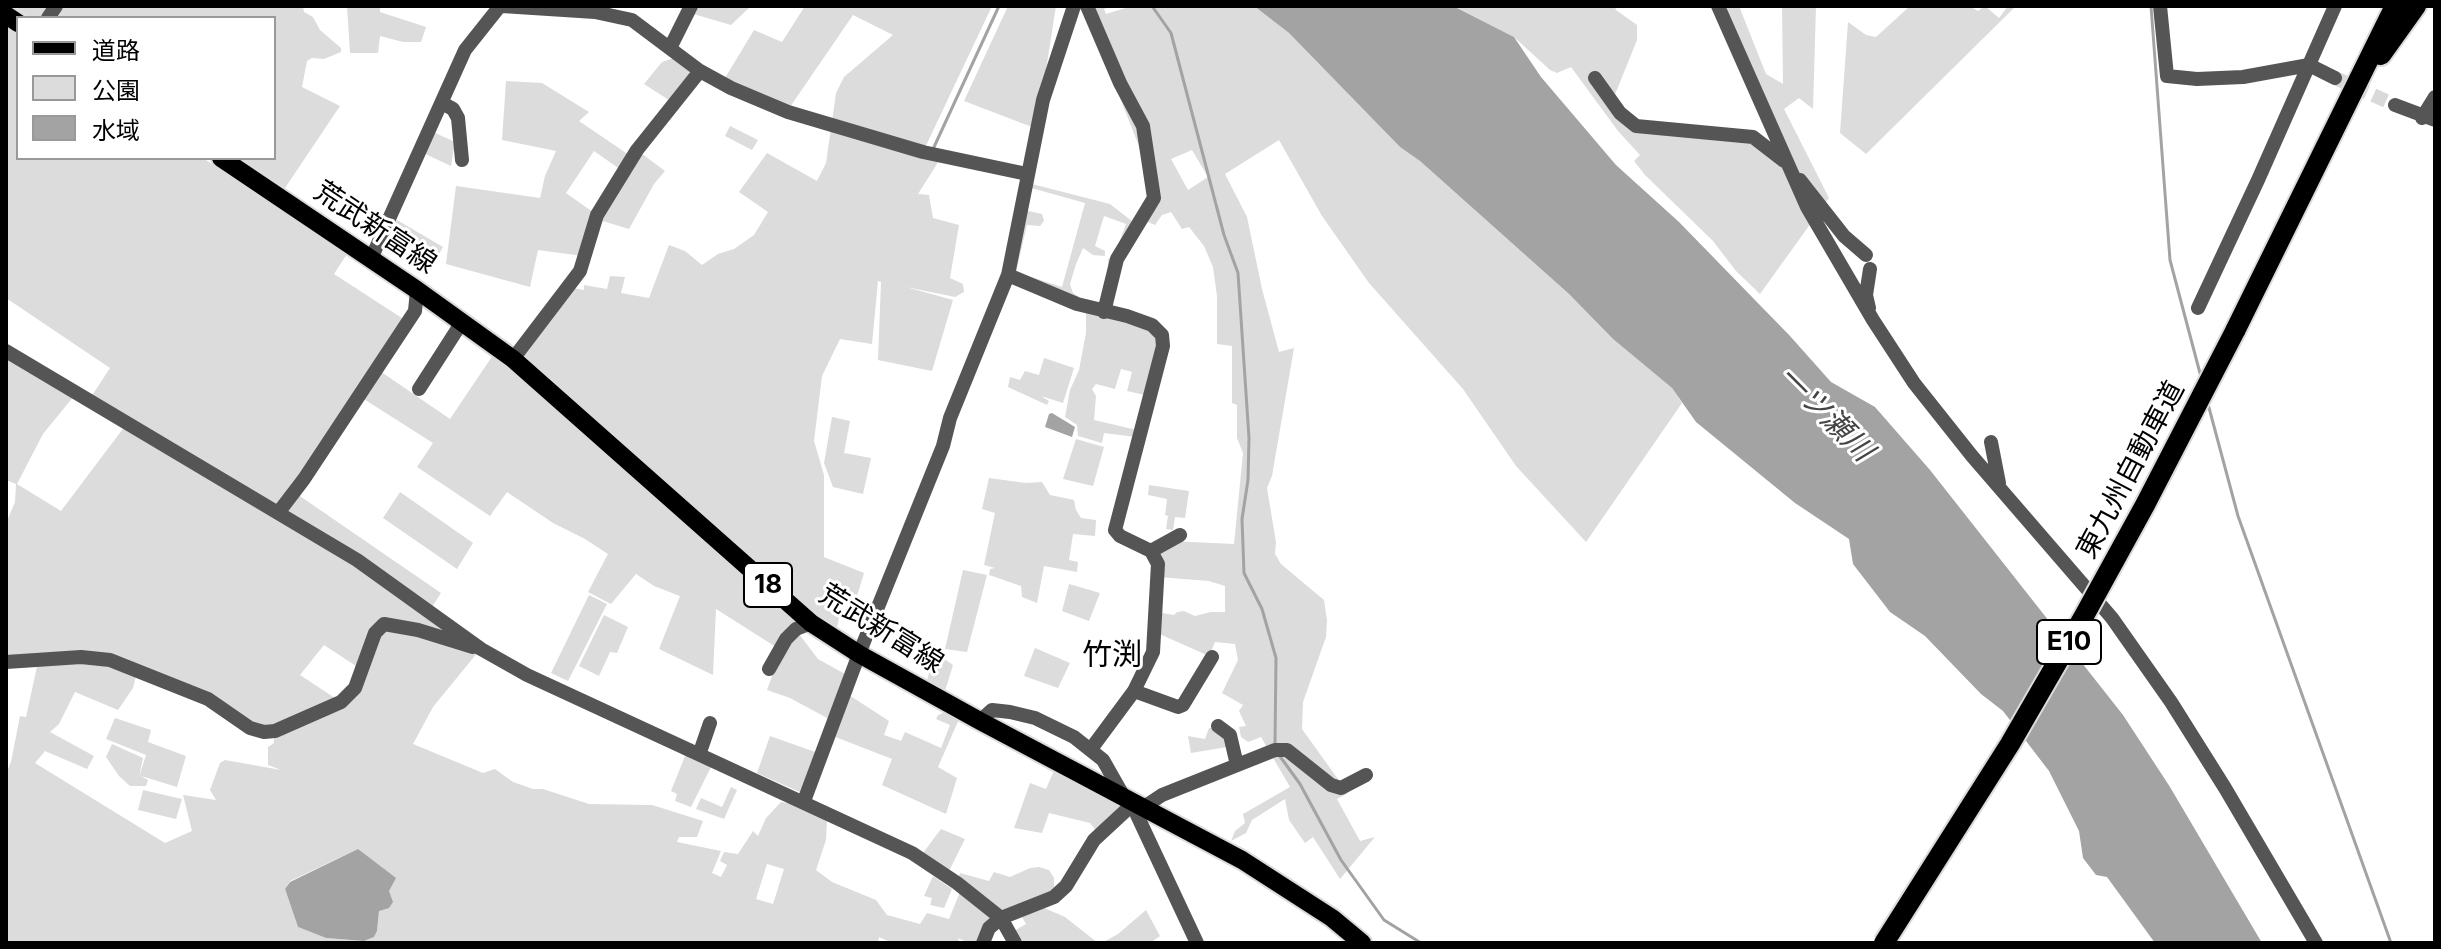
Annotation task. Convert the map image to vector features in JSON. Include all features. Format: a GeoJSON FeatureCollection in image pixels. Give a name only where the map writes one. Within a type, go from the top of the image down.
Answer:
{"type":"FeatureCollection","features":[{"type":"Feature","properties":{"kind":"highway"},"geometry":{"type":"LineString","coordinates":[[2319,159],[2383,6]]}},
{"type":"Feature","properties":{"kind":"highway","name":"東九州自動車道"},"geometry":{"type":"LineString","coordinates":[[1884,943],[2010,744],[2145,505],[2235,331],[2395,6]]}},
{"type":"Feature","properties":{"kind":"highway"},"geometry":{"type":"LineString","coordinates":[[2357,81],[2381,55],[2416,6]]}},
{"type":"Feature","properties":{"kind":"main road","name":"荒武新富線"},"geometry":{"type":"LineString","coordinates":[[224,160],[513,359],[811,623],[859,654],[980,721],[1242,860],[1332,918],[1362,943]]}},
{"type":"Feature","properties":{"kind":"street"},"geometry":{"type":"LineString","coordinates":[[371,259],[465,50],[501,6],[595,12],[632,20],[671,46],[700,71],[731,88],[830,126],[923,152],[1027,174]]}},
{"type":"Feature","properties":{"kind":"street"},"geometry":{"type":"LineString","coordinates":[[671,46],[691,6]]}},
{"type":"Feature","properties":{"kind":"street"},"geometry":{"type":"LineString","coordinates":[[804,801],[1008,275],[1043,100],[1074,6]]}},
{"type":"Feature","properties":{"kind":"street"},"geometry":{"type":"LineString","coordinates":[[1087,6],[1120,83],[1143,126],[1154,198],[1117,259],[1104,312]]}},
{"type":"Feature","properties":{"kind":"street"},"geometry":{"type":"LineString","coordinates":[[1718,6],[1807,207],[1873,320],[1914,383],[2112,618],[2171,702],[2225,788],[2316,943]]}},
{"type":"Feature","properties":{"kind":"street"},"geometry":{"type":"LineString","coordinates":[[2160,6],[2167,76],[2197,79],[2243,77],[2309,65],[2335,78]]}},
{"type":"Feature","properties":{"kind":"street"},"geometry":{"type":"LineString","coordinates":[[2198,308],[2335,6]]}},
{"type":"Feature","properties":{"kind":"street"},"geometry":{"type":"LineString","coordinates":[[513,359],[580,271],[597,215],[637,150],[700,71]]}},
{"type":"Feature","properties":{"kind":"street"},"geometry":{"type":"LineString","coordinates":[[1595,78],[1620,113],[1636,126],[1753,137],[1791,169],[1868,262],[1866,295],[1873,320]]}},
{"type":"Feature","properties":{"kind":"street"},"geometry":{"type":"LineString","coordinates":[[2395,105],[2429,119],[2435,97]]}},
{"type":"Feature","properties":{"kind":"street"},"geometry":{"type":"LineString","coordinates":[[442,103],[453,109],[458,118],[462,160]]}},
{"type":"Feature","properties":{"kind":"street"},"geometry":{"type":"LineString","coordinates":[[1008,275],[1104,312],[1152,325],[1162,335],[1159,360],[1115,530],[1120,536],[1151,551],[1158,564],[1153,652],[1134,691],[1091,749]]}},
{"type":"Feature","properties":{"kind":"street"},"geometry":{"type":"LineString","coordinates":[[278,513],[415,311],[417,290]]}},
{"type":"Feature","properties":{"kind":"street"},"geometry":{"type":"LineString","coordinates":[[419,389],[462,322]]}},
{"type":"Feature","properties":{"kind":"street"},"geometry":{"type":"LineString","coordinates":[[6,351],[357,560],[481,649],[527,675],[700,752],[912,853],[1001,918],[1015,943]]}},
{"type":"Feature","properties":{"kind":"street"},"geometry":{"type":"LineString","coordinates":[[1991,442],[2000,487]]}},
{"type":"Feature","properties":{"kind":"street"},"geometry":{"type":"LineString","coordinates":[[1151,551],[1180,535]]}},
{"type":"Feature","properties":{"kind":"street"},"geometry":{"type":"LineString","coordinates":[[769,669],[786,639],[796,629],[811,623]]}},
{"type":"Feature","properties":{"kind":"street"},"geometry":{"type":"LineString","coordinates":[[6,662],[81,657],[110,660],[208,699],[250,728],[264,732],[275,731],[341,702],[355,688],[375,633],[384,624],[396,624],[481,649]]}},
{"type":"Feature","properties":{"kind":"street"},"geometry":{"type":"LineString","coordinates":[[1134,691],[1178,707],[1183,705],[1212,657]]}},
{"type":"Feature","properties":{"kind":"street"},"geometry":{"type":"LineString","coordinates":[[980,721],[992,710],[1035,718],[1074,737],[1103,760],[1134,802],[1137,815],[1197,943]]}},
{"type":"Feature","properties":{"kind":"street"},"geometry":{"type":"LineString","coordinates":[[700,752],[710,723]]}},
{"type":"Feature","properties":{"kind":"street"},"geometry":{"type":"LineString","coordinates":[[1218,726],[1230,735],[1237,765]]}},
{"type":"Feature","properties":{"kind":"street"},"geometry":{"type":"LineString","coordinates":[[983,943],[989,928],[1001,918],[1054,897],[1066,886],[1094,840],[1134,802],[1162,795],[1275,750],[1287,750],[1331,785],[1341,788],[1366,775]]}},
{"type":"Feature","properties":{"kind":"green space"},"geometry":{"type":"Polygon","coordinates":[[[13,6],[50,6],[43,16],[27,16],[13,6]]]}},
{"type":"Feature","properties":{"kind":"green space"},"geometry":{"type":"Polygon","coordinates":[[[63,6],[303,6],[304,12],[313,17],[320,30],[341,48],[341,52],[324,59],[307,61],[302,87],[340,106],[285,188],[243,160],[276,160],[276,16],[56,16],[63,6]]]}},
{"type":"Feature","properties":{"kind":"green space"},"geometry":{"type":"Polygon","coordinates":[[[347,6],[380,6],[380,12],[426,27],[421,42],[403,42],[380,36],[378,53],[350,53],[347,6]]]}},
{"type":"Feature","properties":{"kind":"green space"},"geometry":{"type":"Polygon","coordinates":[[[691,6],[751,6],[731,25],[690,13],[691,6]]]}},
{"type":"Feature","properties":{"kind":"green space"},"geometry":{"type":"Polygon","coordinates":[[[805,6],[992,6],[923,152],[942,156],[918,194],[929,195],[933,218],[959,225],[950,278],[963,284],[964,292],[955,297],[906,287],[953,300],[932,371],[878,360],[881,282],[878,281],[872,344],[840,339],[822,376],[814,441],[824,475],[824,557],[864,573],[857,596],[850,594],[843,598],[837,628],[811,611],[519,352],[568,287],[584,290],[584,285],[607,289],[610,276],[625,277],[621,293],[649,298],[669,245],[685,251],[702,265],[754,235],[768,212],[739,192],[767,153],[817,181],[826,163],[836,93],[844,77],[893,35],[853,15],[790,107],[725,78],[754,30],[782,42],[805,6]]]}},
{"type":"Feature","properties":{"kind":"green space"},"geometry":{"type":"Polygon","coordinates":[[[1008,6],[1056,6],[1046,70],[1032,127],[964,101],[1008,6]]]}},
{"type":"Feature","properties":{"kind":"green space"},"geometry":{"type":"Polygon","coordinates":[[[1084,6],[1113,6],[1104,9],[1106,14],[1132,6],[1254,6],[1289,33],[1400,147],[1420,161],[1569,294],[1613,339],[1672,388],[1682,403],[1586,542],[1516,466],[1463,389],[1369,283],[1322,216],[1279,140],[1225,174],[1247,217],[1279,352],[1294,348],[1272,476],[1267,488],[1276,542],[1275,554],[1281,564],[1324,600],[1327,620],[1326,637],[1303,702],[1302,729],[1348,793],[1337,799],[1360,841],[1375,837],[1340,879],[1313,837],[1305,843],[1289,820],[1285,799],[1252,820],[1246,833],[1231,841],[1235,831],[1245,823],[1243,814],[1290,787],[1261,737],[1248,742],[1241,737],[1239,727],[1246,726],[1239,711],[1243,705],[1222,693],[1238,660],[1235,644],[1215,642],[1209,656],[1155,632],[1156,612],[1174,615],[1184,611],[1195,616],[1225,612],[1225,586],[1209,581],[1158,577],[1151,551],[1169,541],[1234,544],[1243,453],[1237,438],[1237,405],[1232,403],[1232,346],[1217,344],[1217,296],[1213,267],[1204,246],[1189,227],[1182,229],[1171,212],[1162,215],[1155,225],[1141,219],[1154,198],[1142,154],[1084,6]],[[1192,150],[1171,159],[1188,190],[1208,177],[1192,150]]]}},
{"type":"Feature","properties":{"kind":"green space"},"geometry":{"type":"Polygon","coordinates":[[[1453,6],[1615,6],[1637,25],[1637,40],[1612,102],[1636,126],[1753,137],[1786,163],[1718,6],[1739,6],[1766,74],[1783,84],[1782,6],[1816,6],[1813,109],[1799,98],[1784,109],[1829,198],[1760,294],[1736,271],[1713,241],[1645,175],[1634,161],[1640,155],[1618,131],[1571,67],[1557,73],[1550,70],[1514,37],[1453,6]]]}},
{"type":"Feature","properties":{"kind":"green space"},"geometry":{"type":"Polygon","coordinates":[[[1910,6],[1969,6],[1978,11],[1985,6],[1999,18],[2008,6],[2016,6],[1866,154],[1840,133],[1848,22],[1866,35],[1876,37],[1910,6]]]}},
{"type":"Feature","properties":{"kind":"green space"},"geometry":{"type":"Polygon","coordinates":[[[6,27],[16,34],[16,160],[206,160],[347,254],[334,274],[408,322],[377,369],[450,419],[493,355],[801,627],[796,630],[818,659],[845,674],[829,719],[790,698],[767,690],[779,649],[716,609],[713,675],[659,649],[680,596],[654,586],[636,574],[611,604],[588,592],[608,554],[507,492],[490,516],[417,467],[433,443],[359,396],[294,492],[441,593],[432,607],[91,397],[110,368],[6,298],[6,27]]]}},
{"type":"Feature","properties":{"kind":"green space"},"geometry":{"type":"Polygon","coordinates":[[[674,58],[698,74],[675,104],[644,84],[662,62],[674,58]]]}},
{"type":"Feature","properties":{"kind":"green space"},"geometry":{"type":"Polygon","coordinates":[[[506,81],[542,83],[589,112],[579,121],[632,157],[637,150],[665,171],[654,184],[629,229],[596,219],[583,256],[538,250],[530,287],[446,264],[456,186],[540,198],[556,151],[502,140],[506,81]],[[594,151],[566,193],[597,215],[624,172],[594,151]]]}},
{"type":"Feature","properties":{"kind":"green space"},"geometry":{"type":"Polygon","coordinates":[[[730,126],[758,140],[752,150],[725,136],[730,126]]]}},
{"type":"Feature","properties":{"kind":"green space"},"geometry":{"type":"Polygon","coordinates":[[[433,132],[455,142],[451,166],[423,153],[433,132]]]}},
{"type":"Feature","properties":{"kind":"green space"},"geometry":{"type":"Polygon","coordinates":[[[1028,183],[1110,204],[1137,225],[1108,271],[1108,259],[1115,254],[1126,224],[1104,216],[1095,246],[1105,251],[1105,256],[1093,255],[1083,248],[1076,264],[1070,284],[1073,293],[1100,311],[1010,274],[1024,210],[1042,214],[1044,221],[1040,226],[1027,225],[1016,272],[1062,287],[1085,203],[1028,187],[1028,183]]]}},
{"type":"Feature","properties":{"kind":"green space"},"geometry":{"type":"Polygon","coordinates":[[[397,220],[443,247],[437,257],[392,229],[397,220]]]}},
{"type":"Feature","properties":{"kind":"green space"},"geometry":{"type":"Polygon","coordinates":[[[1086,310],[1151,329],[1157,336],[1159,345],[1145,395],[1127,391],[1132,372],[1121,369],[1115,389],[1096,384],[1092,389],[1096,396],[1094,420],[1137,430],[1136,437],[1104,433],[1102,443],[1078,436],[1077,425],[1065,417],[1070,390],[1079,370],[1086,333],[1086,310]]]}},
{"type":"Feature","properties":{"kind":"green space"},"geometry":{"type":"Polygon","coordinates":[[[6,356],[74,396],[43,434],[17,484],[61,511],[125,426],[336,552],[478,652],[433,707],[413,744],[483,773],[495,769],[513,782],[589,804],[652,805],[703,821],[697,837],[679,837],[677,842],[721,851],[712,873],[721,877],[727,865],[720,861],[724,852],[738,854],[753,831],[758,836],[766,818],[781,802],[807,807],[827,819],[826,840],[816,870],[832,882],[876,900],[887,915],[920,924],[927,913],[949,919],[960,892],[991,917],[978,943],[958,938],[960,943],[892,943],[879,937],[878,943],[6,943],[6,774],[20,716],[26,717],[38,662],[6,662],[6,523],[15,502],[16,484],[6,480],[6,356]],[[324,645],[300,675],[341,702],[362,670],[324,645]],[[137,672],[133,688],[118,710],[75,692],[59,724],[50,732],[94,756],[87,769],[45,751],[35,763],[165,843],[192,831],[183,795],[216,800],[210,790],[220,763],[225,760],[281,770],[268,765],[268,747],[274,743],[274,731],[137,672]],[[358,849],[290,881],[285,889],[298,927],[326,938],[364,941],[374,937],[379,911],[389,891],[358,849]],[[767,864],[756,899],[773,904],[784,869],[767,864]]]}},
{"type":"Feature","properties":{"kind":"green space"},"geometry":{"type":"Polygon","coordinates":[[[1044,358],[1074,368],[1063,403],[1041,396],[1049,401],[1047,405],[1008,387],[1010,377],[1020,380],[1025,371],[1039,375],[1044,358]]]}},
{"type":"Feature","properties":{"kind":"green space"},"geometry":{"type":"Polygon","coordinates":[[[832,417],[850,421],[844,453],[871,458],[863,494],[833,487],[824,463],[832,417]]]}},
{"type":"Feature","properties":{"kind":"green space"},"geometry":{"type":"Polygon","coordinates":[[[1076,439],[1104,447],[1093,486],[1063,479],[1076,439]]]}},
{"type":"Feature","properties":{"kind":"green space"},"geometry":{"type":"Polygon","coordinates":[[[989,478],[1042,482],[1050,495],[1074,500],[1081,518],[1096,520],[1095,536],[1073,534],[1069,560],[1078,562],[1077,572],[1044,566],[1037,603],[1022,597],[1021,586],[989,575],[990,569],[995,568],[984,565],[995,513],[982,509],[989,478]]]}},
{"type":"Feature","properties":{"kind":"green space"},"geometry":{"type":"Polygon","coordinates":[[[1149,485],[1189,491],[1185,518],[1175,517],[1173,530],[1166,529],[1167,499],[1148,495],[1149,485]]]}},
{"type":"Feature","properties":{"kind":"green space"},"geometry":{"type":"Polygon","coordinates":[[[400,492],[473,543],[457,569],[383,518],[400,492]]]}},
{"type":"Feature","properties":{"kind":"green space"},"geometry":{"type":"Polygon","coordinates":[[[963,570],[987,575],[967,652],[945,649],[963,570]]]}},
{"type":"Feature","properties":{"kind":"green space"},"geometry":{"type":"Polygon","coordinates":[[[1069,584],[1100,593],[1089,621],[1062,611],[1069,584]]]}},
{"type":"Feature","properties":{"kind":"green space"},"geometry":{"type":"Polygon","coordinates":[[[589,595],[607,604],[568,681],[551,673],[589,595]]]}},
{"type":"Feature","properties":{"kind":"green space"},"geometry":{"type":"Polygon","coordinates":[[[604,615],[628,627],[617,653],[610,652],[599,676],[579,666],[604,615]]]}},
{"type":"Feature","properties":{"kind":"green space"},"geometry":{"type":"Polygon","coordinates":[[[935,646],[942,647],[943,658],[953,665],[945,691],[927,681],[935,646]]]}},
{"type":"Feature","properties":{"kind":"green space"},"geometry":{"type":"Polygon","coordinates":[[[1035,648],[1070,663],[1058,688],[1024,676],[1035,648]]]}},
{"type":"Feature","properties":{"kind":"green space"},"geometry":{"type":"Polygon","coordinates":[[[849,695],[889,721],[884,735],[901,741],[905,732],[941,748],[950,725],[936,719],[938,715],[948,711],[960,717],[938,767],[957,778],[946,814],[882,785],[892,759],[833,736],[849,695]]]}},
{"type":"Feature","properties":{"kind":"green space"},"geometry":{"type":"Polygon","coordinates":[[[115,718],[151,730],[148,742],[186,756],[177,787],[141,776],[148,780],[146,786],[130,786],[119,776],[106,757],[112,744],[143,758],[139,777],[146,755],[106,739],[115,718]]]}},
{"type":"Feature","properties":{"kind":"green space"},"geometry":{"type":"Polygon","coordinates":[[[1209,728],[1224,728],[1233,746],[1191,753],[1188,736],[1205,739],[1209,728]]]}},
{"type":"Feature","properties":{"kind":"green space"},"geometry":{"type":"Polygon","coordinates":[[[770,736],[818,753],[802,793],[757,773],[770,736]]]}},
{"type":"Feature","properties":{"kind":"green space"},"geometry":{"type":"Polygon","coordinates":[[[687,751],[713,763],[691,807],[675,801],[677,794],[671,791],[687,751]]]}},
{"type":"Feature","properties":{"kind":"green space"},"geometry":{"type":"Polygon","coordinates":[[[1055,768],[1129,807],[1099,834],[1090,823],[1049,813],[1042,833],[1014,828],[1030,783],[1046,789],[1055,768]]]}},
{"type":"Feature","properties":{"kind":"green space"},"geometry":{"type":"Polygon","coordinates":[[[731,787],[737,790],[724,819],[696,809],[701,798],[722,807],[731,787]]]}},
{"type":"Feature","properties":{"kind":"green space"},"geometry":{"type":"Polygon","coordinates":[[[143,790],[182,799],[176,819],[138,810],[143,790]]]}},
{"type":"Feature","properties":{"kind":"green space"},"geometry":{"type":"Polygon","coordinates":[[[941,829],[965,839],[949,871],[923,853],[941,829]]]}},
{"type":"Feature","properties":{"kind":"green space"},"geometry":{"type":"Polygon","coordinates":[[[1039,867],[1049,870],[1054,878],[1054,897],[1001,918],[957,883],[960,873],[989,881],[994,872],[1010,877],[1039,867]]]}},
{"type":"Feature","properties":{"kind":"green space"},"geometry":{"type":"Polygon","coordinates":[[[933,876],[952,889],[944,908],[930,905],[932,898],[924,896],[933,876]]]}},
{"type":"Feature","properties":{"kind":"green space"},"geometry":{"type":"Polygon","coordinates":[[[1042,907],[1065,917],[1098,943],[1020,943],[1014,931],[1026,924],[1022,917],[1042,907]]]}},
{"type":"Feature","properties":{"kind":"green space"},"geometry":{"type":"Polygon","coordinates":[[[1146,910],[1160,936],[1150,943],[1102,943],[1118,934],[1146,910]]]}},
{"type":"Feature","properties":{"kind":"water","name":"一ツ瀬川"},"geometry":{"type":"Polygon","coordinates":[[[1254,6],[1453,6],[1514,37],[1541,77],[1616,165],[1679,222],[1831,382],[1875,407],[1930,470],[2123,715],[2170,787],[2262,943],[2155,943],[2107,877],[2096,875],[2083,858],[2079,831],[2049,771],[2003,711],[1981,694],[1925,636],[1890,612],[1853,564],[1849,539],[1795,503],[1696,422],[1672,388],[1613,339],[1569,294],[1420,161],[1400,147],[1289,33],[1254,6]]]}},
{"type":"Feature","properties":{"kind":"water"},"geometry":{"type":"Polygon","coordinates":[[[1052,413],[1075,427],[1072,437],[1045,427],[1052,413]]]}},
{"type":"Feature","properties":{"kind":"water"},"geometry":{"type":"Polygon","coordinates":[[[358,849],[396,878],[389,891],[393,902],[389,908],[379,911],[374,937],[364,941],[326,938],[298,927],[285,889],[290,882],[358,849]]]}},
{"type":"Feature","properties":{"kind":"waterway"},"geometry":{"type":"LineString","coordinates":[[934,147],[999,6]]}},
{"type":"Feature","properties":{"kind":"waterway"},"geometry":{"type":"LineString","coordinates":[[1152,6],[1171,33],[1224,235],[1238,273],[1249,438],[1248,480],[1242,519],[1244,573],[1262,609],[1276,658],[1275,744]]}},
{"type":"Feature","properties":{"kind":"waterway"},"geometry":{"type":"LineString","coordinates":[[2151,6],[2170,260],[2201,377]]}},
{"type":"Feature","properties":{"kind":"waterway"},"geometry":{"type":"LineString","coordinates":[[2208,404],[2238,516],[2391,943]]}},
{"type":"Feature","properties":{"kind":"waterway"},"geometry":{"type":"LineString","coordinates":[[1279,755],[1300,784],[1341,860],[1384,920],[1421,943]]}},
{"type":"Feature","properties":{"kind":"tunnel"},"geometry":{"type":"LineString","coordinates":[[2335,78],[2395,105]]}},
{"type":"Feature","properties":{"kind":"district","name":"竹渕"},"geometry":{"type":"Point","coordinates":[1112,656]}}]}
